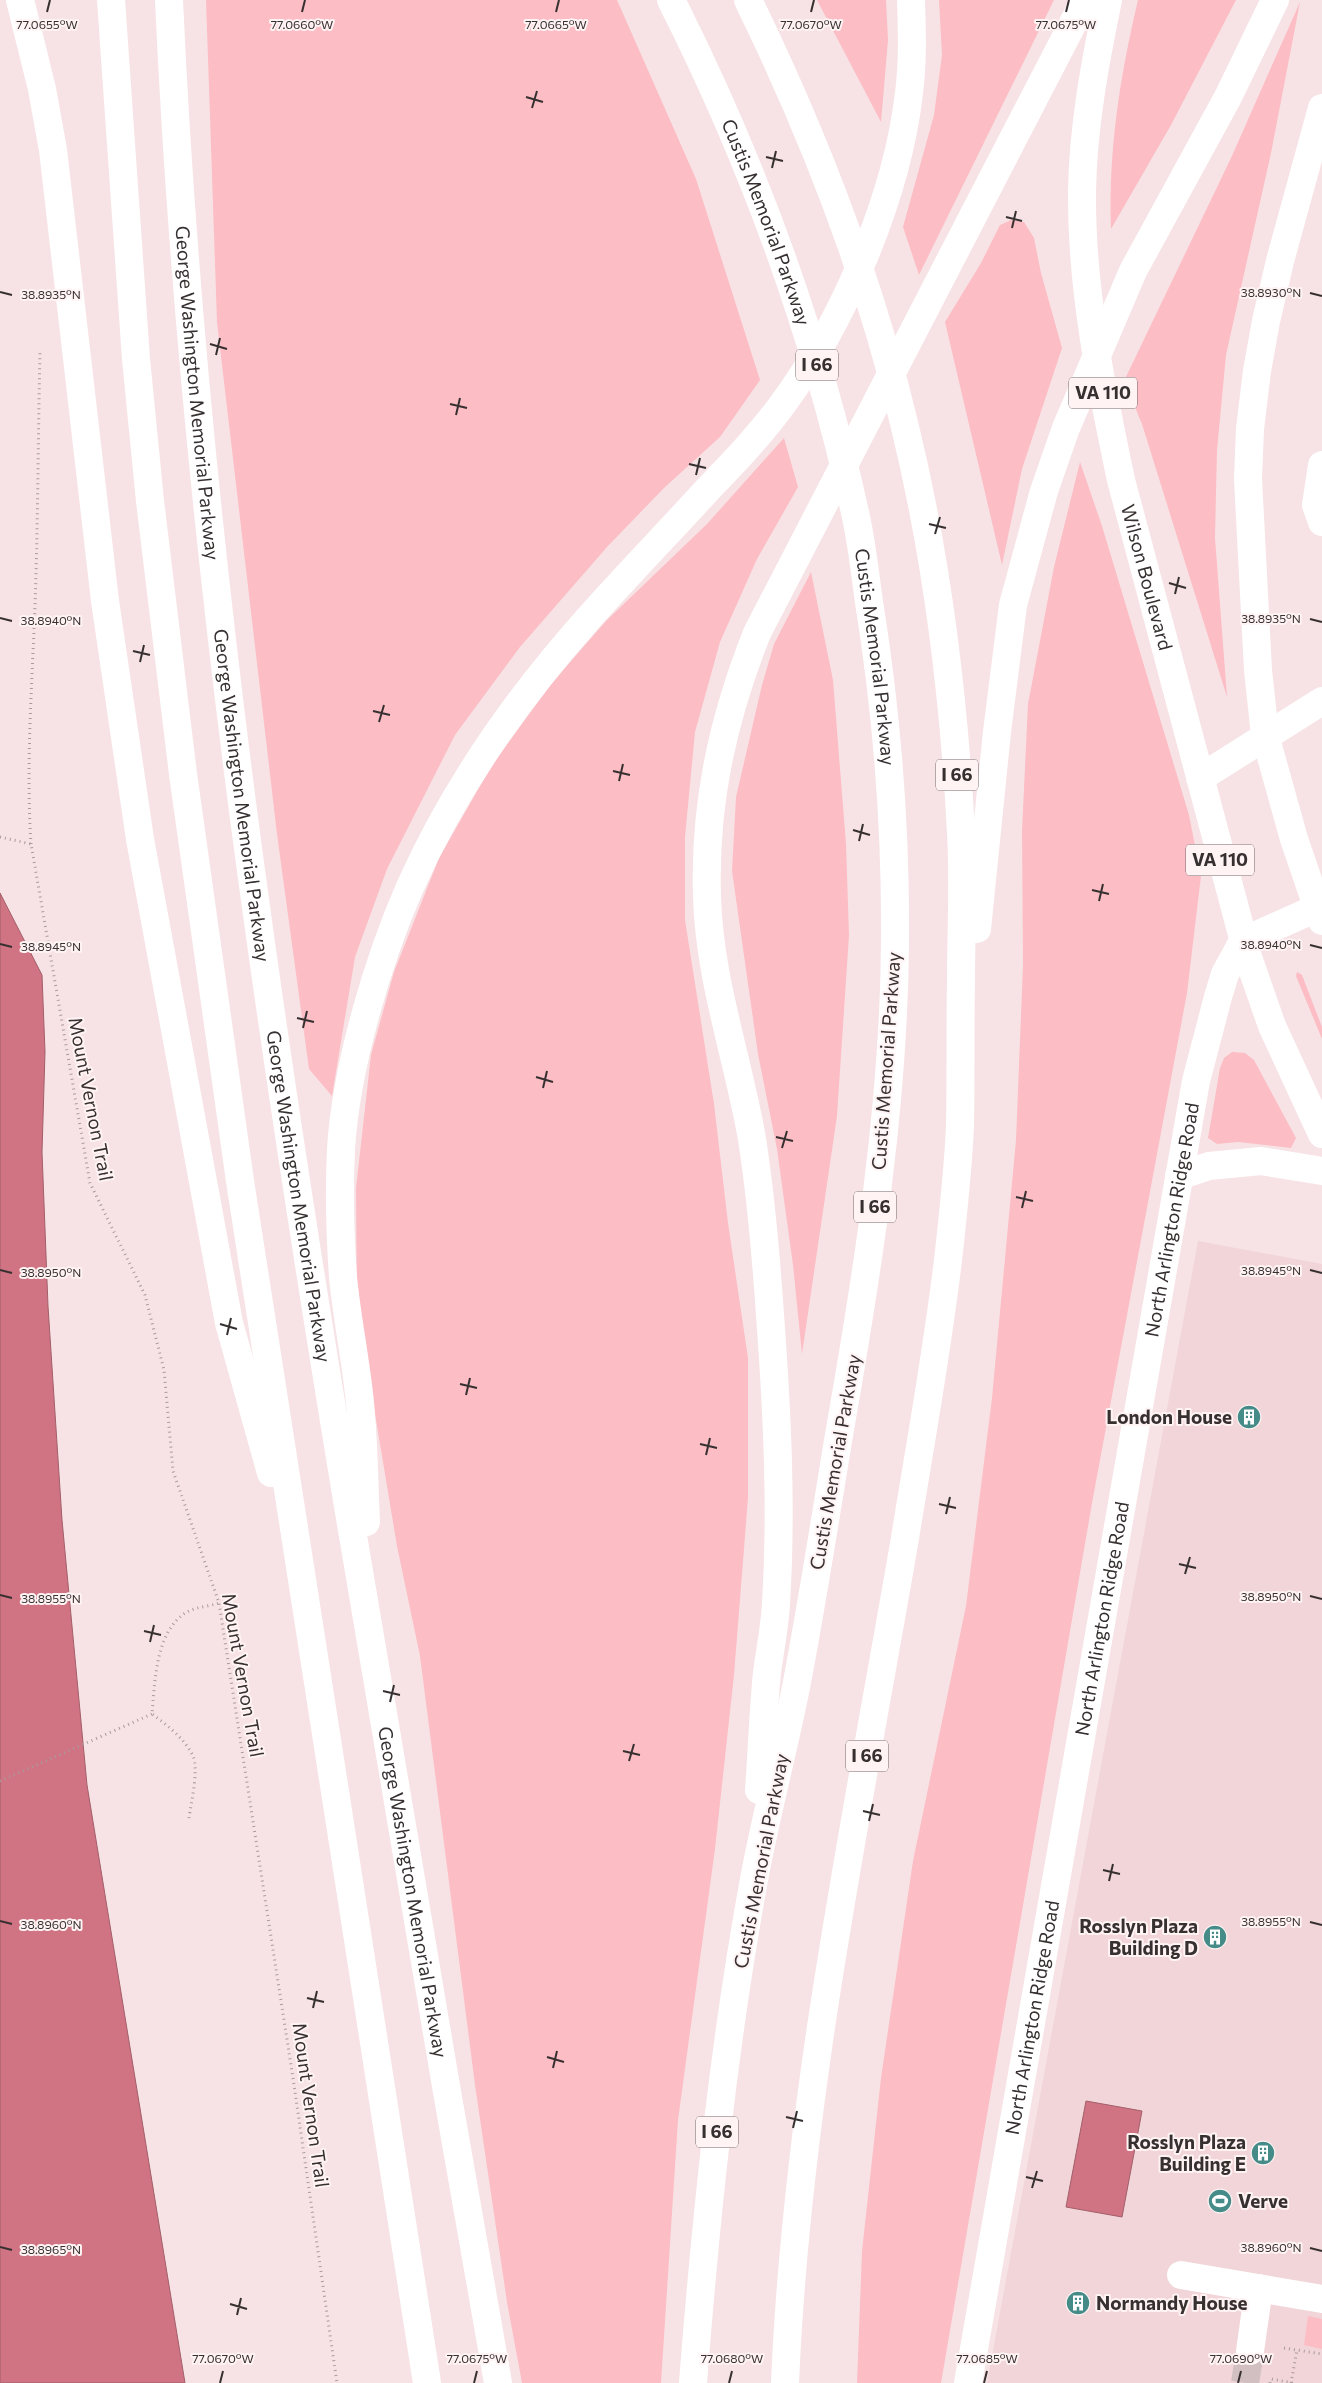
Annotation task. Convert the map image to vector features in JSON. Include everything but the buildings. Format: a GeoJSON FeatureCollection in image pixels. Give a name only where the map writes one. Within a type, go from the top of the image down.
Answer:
{"type":"FeatureCollection","features":[{"type":"Feature","properties":{"kind":"main road"},"geometry":{"type":"LineString","coordinates":[[20,0],[53,150],[106,601],[140,839],[229,1323],[303,1587]]}},
{"type":"Feature","properties":{"kind":"main road"},"geometry":{"type":"LineString","coordinates":[[110,0],[136,359],[166,638],[218,1029],[303,1587],[428,2383]]}},
{"type":"Feature","properties":{"kind":"main road","name":"George Washington Memorial Parkway"},"geometry":{"type":"LineString","coordinates":[[169,0],[180,212],[191,348],[206,500],[237,771],[292,1163],[444,2080],[498,2383]]}},
{"type":"Feature","properties":{"kind":"main road","name":"Custis Memorial Parkway"},"geometry":{"type":"LineString","coordinates":[[671,0],[766,211],[807,330],[836,433],[857,523],[880,671],[892,812],[895,945],[888,1083],[873,1221],[852,1363],[797,1681],[753,1882],[721,2093],[703,2249],[693,2383]]}},
{"type":"Feature","properties":{"kind":"main road","name":"I 66"},"geometry":{"type":"LineString","coordinates":[[748,0],[769,42],[822,166],[871,303],[905,425],[934,571],[952,714],[962,838],[960,1130],[947,1265],[928,1403],[823,2016],[802,2169],[788,2318],[785,2383]]}},
{"type":"Feature","properties":{"kind":"main road"},"geometry":{"type":"LineString","coordinates":[[372,1650],[360,1403],[344,1278],[340,1188],[342,1145],[348,1095],[361,1037],[392,933],[410,887],[439,828],[464,781],[499,730],[537,678],[586,620],[738,457],[776,412],[821,344],[873,234],[893,168],[909,96],[913,46],[911,0]]}},
{"type":"Feature","properties":{"kind":"main road"},"geometry":{"type":"LineString","coordinates":[[753,1882],[767,1676],[776,1604],[778,1478],[770,1315],[762,1222],[751,1138],[713,958],[707,898],[709,810],[715,768],[742,672],[761,625],[1084,0]]}},
{"type":"Feature","properties":{"kind":"main road","name":"Wilson Boulevard"},"geometry":{"type":"LineString","coordinates":[[1108,0],[1087,121],[1083,182],[1084,264],[1092,334],[1121,480],[1243,941],[1272,1026],[1322,1134]]}},
{"type":"Feature","properties":{"kind":"main road"},"geometry":{"type":"LineString","coordinates":[[960,1130],[980,890],[1013,605],[1044,491],[1066,428],[1133,271],[1228,97],[1275,0]]}},
{"type":"Feature","properties":{"kind":"main road"},"geometry":{"type":"LineString","coordinates":[[1243,941],[1319,914],[1277,783],[1265,735],[1258,670],[1248,479],[1250,429],[1266,321],[1280,261],[1322,108]]}},
{"type":"Feature","properties":{"kind":"main road"},"geometry":{"type":"LineString","coordinates":[[1319,514],[1322,465]]}},
{"type":"Feature","properties":{"kind":"main road"},"geometry":{"type":"LineString","coordinates":[[1200,778],[1265,735],[1322,701]]}},
{"type":"Feature","properties":{"kind":"main road","name":"North Arlington Ridge Road"},"geometry":{"type":"LineString","coordinates":[[968,2383],[1196,1081],[1218,997],[1226,974],[1243,941]]}},
{"type":"Feature","properties":{"kind":"main road"},"geometry":{"type":"LineString","coordinates":[[1179,1176],[1209,1166],[1261,1161],[1322,1171]]}},
{"type":"Feature","properties":{"kind":"main road"},"geometry":{"type":"LineString","coordinates":[[1181,2275],[1322,2299]]}},
{"type":"Feature","properties":{"kind":"main road"},"geometry":{"type":"LineString","coordinates":[[1250,2351],[1260,2288]]}},
{"type":"Feature","properties":{"kind":"path","name":"Mount Vernon Trail"},"geometry":{"type":"LineString","coordinates":[[40,342],[40,464],[29,810],[31,844],[90,1183],[145,1295],[164,1370],[173,1471],[219,1603],[295,2087],[337,2383]]}},
{"type":"Feature","properties":{"kind":"path"},"geometry":{"type":"LineString","coordinates":[[0,837],[31,844]]}},
{"type":"Feature","properties":{"kind":"path"},"geometry":{"type":"LineString","coordinates":[[152,1714],[155,1672],[160,1651],[172,1626],[188,1612],[219,1603]]}},
{"type":"Feature","properties":{"kind":"path"},"geometry":{"type":"LineString","coordinates":[[0,1781],[152,1714]]}},
{"type":"Feature","properties":{"kind":"path"},"geometry":{"type":"LineString","coordinates":[[152,1714],[177,1735],[194,1757],[194,1783],[189,1818]]}},
{"type":"Feature","properties":{"kind":"path"},"geometry":{"type":"LineString","coordinates":[[1281,2347],[1322,2354]]}},
{"type":"Feature","properties":{"kind":"path"},"geometry":{"type":"LineString","coordinates":[[1270,2383],[1271,2379],[1292,2383],[1297,2350]]}},
{"type":"Feature","properties":{"kind":"shaded area"},"geometry":{"type":"Polygon","coordinates":[[[206,0],[617,0],[696,179],[760,380],[720,437],[664,488],[607,547],[520,647],[455,735],[387,869],[355,957],[332,1096],[309,1069],[277,834],[217,322],[206,0]]]}},
{"type":"Feature","properties":{"kind":"shaded area"},"geometry":{"type":"Polygon","coordinates":[[[817,0],[886,0],[888,40],[881,122],[817,0]]]}},
{"type":"Feature","properties":{"kind":"shaded area"},"geometry":{"type":"Polygon","coordinates":[[[939,0],[1054,0],[919,275],[903,227],[934,115],[942,55],[939,0]]]}},
{"type":"Feature","properties":{"kind":"shaded area"},"geometry":{"type":"Polygon","coordinates":[[[1138,0],[1236,0],[1171,125],[1111,229],[1113,142],[1121,85],[1138,0]]]}},
{"type":"Feature","properties":{"kind":"shaded area"},"geometry":{"type":"Polygon","coordinates":[[[1300,2],[1271,153],[1226,355],[1217,450],[1215,538],[1227,697],[1142,424],[1124,381],[1231,158],[1300,2]]]}},
{"type":"Feature","properties":{"kind":"shaded area"},"geometry":{"type":"Polygon","coordinates":[[[1011,220],[1024,222],[1034,238],[1041,273],[1062,348],[1022,469],[1002,565],[945,322],[981,263],[1000,225],[1011,220]]]}},
{"type":"Feature","properties":{"kind":"shaded area"},"geometry":{"type":"Polygon","coordinates":[[[784,438],[798,487],[757,559],[720,642],[695,732],[685,837],[685,920],[714,1104],[728,1223],[748,1358],[748,1498],[734,1675],[715,1849],[678,2120],[661,2383],[522,2383],[507,2302],[475,2085],[420,1656],[397,1546],[357,1306],[356,1188],[371,1055],[394,972],[439,858],[492,765],[551,684],[606,621],[707,524],[784,438]]]}},
{"type":"Feature","properties":{"kind":"shaded area"},"geometry":{"type":"Polygon","coordinates":[[[1080,462],[1102,526],[1189,815],[1201,876],[1187,993],[1092,1503],[941,2383],[857,2383],[862,2251],[881,2078],[913,1861],[966,1606],[992,1398],[1016,1140],[1023,965],[1022,831],[1028,704],[1054,567],[1080,462]]]}},
{"type":"Feature","properties":{"kind":"shaded area"},"geometry":{"type":"Polygon","coordinates":[[[811,572],[833,680],[846,844],[849,935],[837,1116],[802,1354],[793,1265],[777,1149],[758,1054],[732,871],[736,797],[762,685],[774,644],[811,572]]]}},
{"type":"Feature","properties":{"kind":"shaded area"},"geometry":{"type":"Polygon","coordinates":[[[0,893],[42,975],[45,1052],[42,1152],[48,1306],[62,1520],[87,1785],[185,2383],[0,2383],[0,893]]]}},
{"type":"Feature","properties":{"kind":"shaded area"},"geometry":{"type":"Polygon","coordinates":[[[1297,972],[1302,975],[1322,1027],[1322,1039],[1296,976],[1297,972]]]}},
{"type":"Feature","properties":{"kind":"shaded area"},"geometry":{"type":"Polygon","coordinates":[[[1232,1052],[1245,1053],[1254,1060],[1296,1138],[1291,1148],[1238,1142],[1217,1144],[1208,1138],[1220,1068],[1224,1058],[1232,1052]]]}},
{"type":"Feature","properties":{"kind":"shaded area"},"geometry":{"type":"Polygon","coordinates":[[[1198,1241],[1322,1264],[1322,2383],[987,2383],[1198,1241]]]}},
{"type":"Feature","properties":{"kind":"shaded area"},"geometry":{"type":"Polygon","coordinates":[[[1086,2101],[1142,2111],[1122,2217],[1066,2207],[1086,2101]]]}},
{"type":"Feature","properties":{"kind":"shaded area"},"geometry":{"type":"Polygon","coordinates":[[[1308,2316],[1322,2319],[1322,2349],[1304,2345],[1308,2316]]]}},
{"type":"Feature","properties":{"kind":"tunnel"},"geometry":{"type":"LineString","coordinates":[[1245,2383],[1250,2351]]}},
{"type":"Feature","properties":{"kind":"place","name":"London House"},"geometry":{"type":"Point","coordinates":[1249,1417]}},
{"type":"Feature","properties":{"kind":"place","name":"Rosslyn Plaza Building D"},"geometry":{"type":"Point","coordinates":[1215,1937]}},
{"type":"Feature","properties":{"kind":"place","name":"Rosslyn Plaza Building E"},"geometry":{"type":"Point","coordinates":[1263,2153]}},
{"type":"Feature","properties":{"kind":"place","name":"Verve"},"geometry":{"type":"Point","coordinates":[1220,2201]}},
{"type":"Feature","properties":{"kind":"place","name":"Normandy House"},"geometry":{"type":"Point","coordinates":[1078,2303]}}]}
